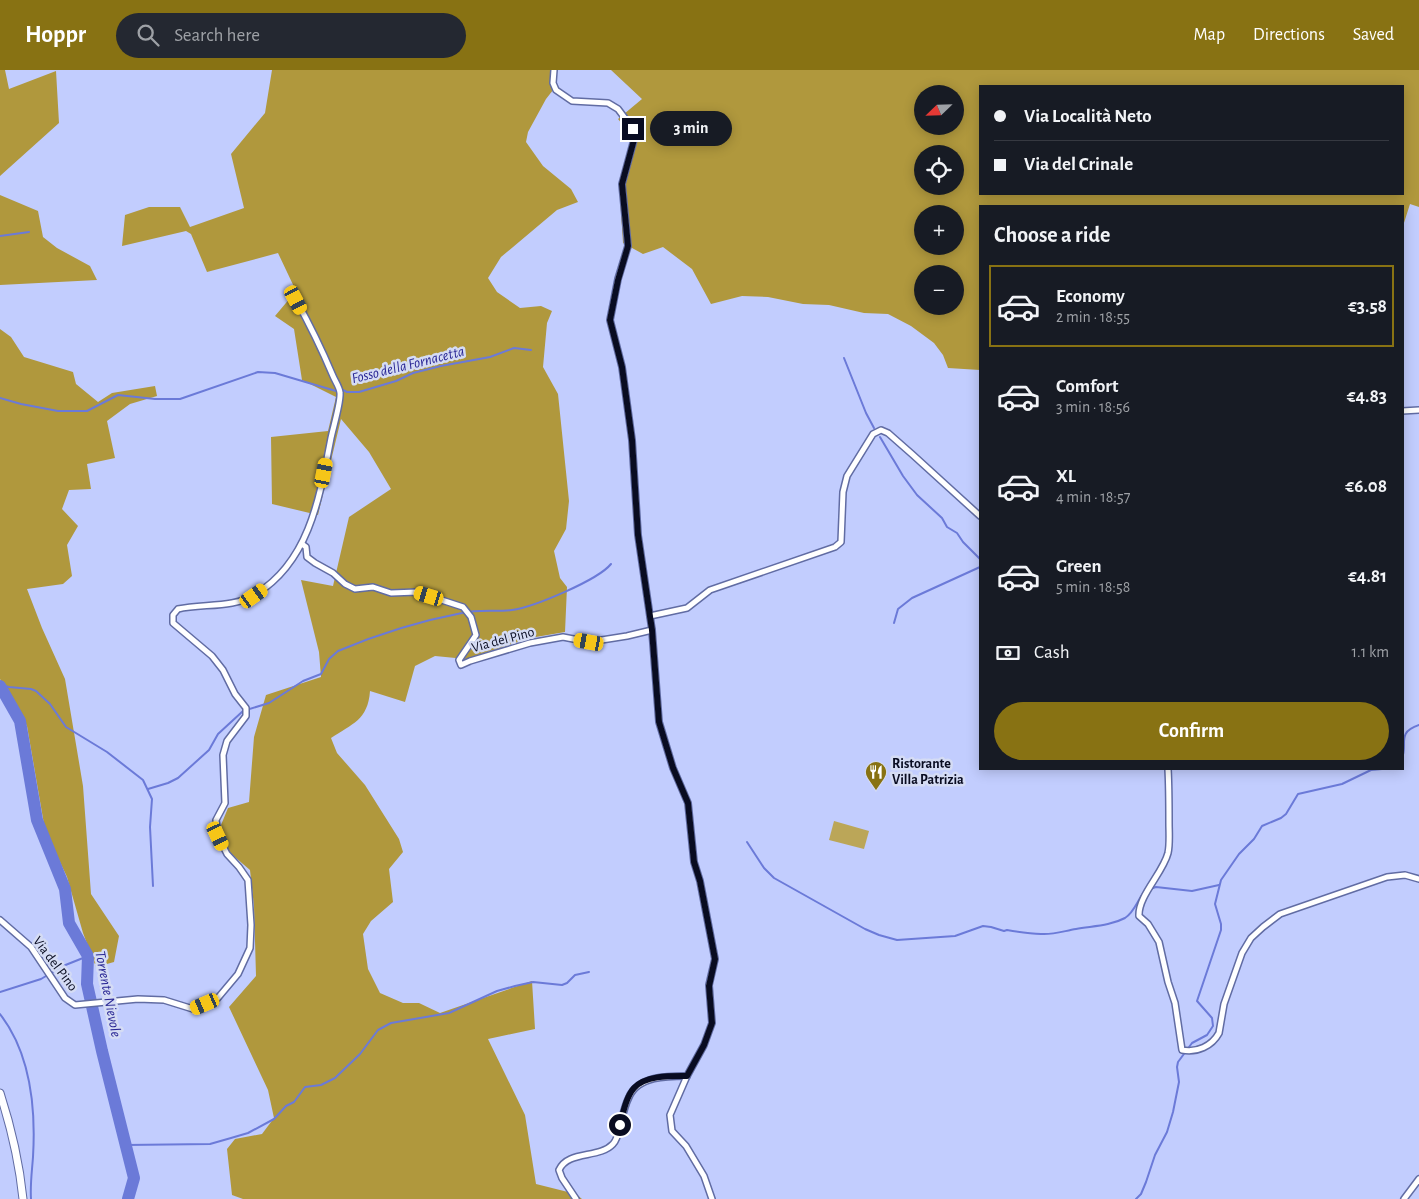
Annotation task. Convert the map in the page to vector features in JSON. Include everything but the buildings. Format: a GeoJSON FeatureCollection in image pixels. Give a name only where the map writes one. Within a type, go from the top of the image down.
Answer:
{"type":"FeatureCollection","features":[{"type":"Feature","properties":{"kind":"street"},"geometry":{"type":"LineString","coordinates":[[554,70],[553,84],[556,90],[572,101],[608,103],[618,109],[633,129],[635,136],[622,184],[628,246],[618,280],[610,320],[624,376],[632,440],[638,535],[652,630],[659,722],[673,768],[688,803],[694,862],[700,881],[715,959],[709,986],[712,1023],[704,1045],[687,1076],[670,1115],[672,1131],[686,1146],[704,1176],[712,1199]]}},
{"type":"Feature","properties":{"kind":"street","name":"Via del Pino"},"geometry":{"type":"LineString","coordinates":[[0,920],[31,947],[65,998],[75,1005],[138,999],[164,1000],[193,1009],[217,999],[238,974],[250,948],[251,925],[248,880],[239,867],[226,854],[218,836],[216,820],[225,803],[222,755],[227,741],[246,716],[246,708],[235,694],[223,670],[212,656],[173,623],[173,615],[178,609],[223,605],[254,596],[272,583],[302,544],[311,525],[324,473],[340,393],[318,341],[296,300]]}},
{"type":"Feature","properties":{"kind":"street"},"geometry":{"type":"LineString","coordinates":[[1404,411],[1419,410]]}},
{"type":"Feature","properties":{"kind":"street"},"geometry":{"type":"LineString","coordinates":[[650,616],[687,608],[710,590],[836,547],[841,542],[843,492],[847,476],[873,434],[881,430],[888,433],[901,444],[979,515]]}},
{"type":"Feature","properties":{"kind":"street","name":"Via del Pino"},"geometry":{"type":"LineString","coordinates":[[302,544],[306,546],[307,557],[355,589],[373,587],[391,593],[417,592],[463,608],[471,617],[476,635],[459,660],[461,665],[470,660],[530,643],[563,637],[589,642],[652,630]]}},
{"type":"Feature","properties":{"kind":"street"},"geometry":{"type":"LineString","coordinates":[[1168,770],[1170,791],[1168,853],[1146,896],[1139,916],[1148,924],[1159,942],[1175,1003],[1182,1050],[1199,1049],[1207,1046],[1220,1032],[1224,1004],[1242,953],[1251,938],[1280,914],[1387,877],[1406,875],[1419,879]]}},
{"type":"Feature","properties":{"kind":"street"},"geometry":{"type":"LineString","coordinates":[[576,1199],[562,1178],[559,1170],[562,1163],[604,1149],[613,1144],[617,1137],[629,1096],[634,1088],[641,1083],[666,1076],[687,1076]]}},
{"type":"Feature","properties":{"kind":"street"},"geometry":{"type":"LineString","coordinates":[[0,1093],[15,1144],[23,1199]]}},
{"type":"Feature","properties":{"kind":"street"},"geometry":{"type":"LineString","coordinates":[[1404,1199],[1419,1180]]}},
{"type":"Feature","properties":{"kind":"shaded area"},"geometry":{"type":"Polygon","coordinates":[[[0,70],[5,70],[9,89],[56,71],[59,123],[0,176],[0,70]]]}},
{"type":"Feature","properties":{"kind":"shaded area"},"geometry":{"type":"Polygon","coordinates":[[[272,70],[557,70],[557,85],[546,99],[528,132],[526,142],[543,166],[571,189],[578,202],[557,210],[501,257],[488,278],[497,292],[520,308],[541,306],[552,311],[547,323],[543,367],[558,394],[569,501],[566,529],[554,551],[560,578],[567,587],[565,632],[530,638],[466,659],[435,656],[415,666],[405,702],[370,691],[366,709],[358,720],[331,738],[337,753],[365,785],[399,839],[403,852],[389,869],[393,902],[371,921],[363,934],[368,969],[380,993],[403,1003],[419,1003],[440,1013],[532,981],[535,1029],[488,1039],[525,1115],[536,1184],[576,1194],[582,1199],[243,1199],[232,1195],[227,1149],[235,1139],[262,1134],[274,1118],[268,1090],[229,1007],[256,976],[254,906],[250,870],[229,852],[221,825],[228,808],[249,802],[254,737],[266,695],[321,677],[319,652],[301,580],[333,586],[349,517],[391,489],[369,452],[341,419],[318,515],[272,504],[271,437],[328,431],[336,397],[302,380],[294,329],[275,316],[296,291],[278,253],[207,272],[191,234],[186,231],[122,246],[125,215],[149,207],[180,207],[190,227],[244,208],[231,154],[265,113],[272,70]]]}},
{"type":"Feature","properties":{"kind":"shaded area"},"geometry":{"type":"Polygon","coordinates":[[[611,70],[1419,70],[1419,207],[1410,204],[1404,223],[1404,205],[979,205],[979,370],[948,368],[943,355],[934,343],[911,326],[888,314],[864,313],[829,305],[803,304],[768,297],[742,296],[711,304],[692,269],[663,247],[643,254],[623,243],[619,182],[633,137],[618,119],[642,99],[611,70]]]}},
{"type":"Feature","properties":{"kind":"shaded area"},"geometry":{"type":"Polygon","coordinates":[[[0,195],[38,211],[43,237],[57,248],[90,266],[97,280],[0,285],[0,195]]]}},
{"type":"Feature","properties":{"kind":"shaded area"},"geometry":{"type":"Polygon","coordinates":[[[0,329],[11,337],[24,357],[73,372],[76,384],[98,402],[112,393],[155,386],[157,396],[130,404],[107,421],[115,458],[87,464],[91,489],[69,490],[62,509],[78,526],[67,545],[72,576],[63,584],[27,589],[65,679],[83,786],[91,894],[119,936],[114,962],[96,967],[83,933],[67,877],[45,830],[27,726],[0,679],[0,329]]]}},
{"type":"Feature","properties":{"kind":"shaded area"},"geometry":{"type":"Polygon","coordinates":[[[834,821],[869,831],[864,849],[829,840],[834,821]]]}},
{"type":"Feature","properties":{"kind":"waterway"},"geometry":{"type":"LineString","coordinates":[[0,236],[29,232]]}},
{"type":"Feature","properties":{"kind":"waterway","name":"Fosso della Fornacetta"},"geometry":{"type":"LineString","coordinates":[[0,398],[58,411],[87,411],[118,395],[155,399],[180,399],[258,372],[275,373],[336,391],[341,389],[347,392],[359,392],[396,381],[413,373],[490,357],[514,348],[531,350]]}},
{"type":"Feature","properties":{"kind":"waterway"},"geometry":{"type":"LineString","coordinates":[[844,358],[874,428]]}},
{"type":"Feature","properties":{"kind":"waterway"},"geometry":{"type":"LineString","coordinates":[[880,437],[903,476],[917,495],[942,518],[947,527],[957,533],[979,558]]}},
{"type":"Feature","properties":{"kind":"waterway"},"geometry":{"type":"LineString","coordinates":[[148,789],[178,778],[209,750],[218,734],[243,711],[269,703],[303,681],[321,674],[329,659],[338,651],[368,639],[431,620],[468,612],[512,610],[535,604],[580,585],[611,564]]}},
{"type":"Feature","properties":{"kind":"waterway"},"geometry":{"type":"LineString","coordinates":[[894,623],[898,609],[912,598],[979,567]]}},
{"type":"Feature","properties":{"kind":"waterway"},"geometry":{"type":"LineString","coordinates":[[0,685],[36,691],[50,704],[66,727],[107,752],[143,780],[152,799],[150,827],[153,886]]}},
{"type":"Feature","properties":{"kind":"waterway","name":"Torrente Nievole"},"geometry":{"type":"LineString","coordinates":[[0,686],[20,721],[37,820],[65,889],[69,923],[88,956],[87,984],[134,1178],[128,1199]]}},
{"type":"Feature","properties":{"kind":"waterway"},"geometry":{"type":"LineString","coordinates":[[1404,739],[1407,731],[1419,725]]}},
{"type":"Feature","properties":{"kind":"waterway"},"geometry":{"type":"LineString","coordinates":[[1404,739],[1404,753]]}},
{"type":"Feature","properties":{"kind":"waterway"},"geometry":{"type":"LineString","coordinates":[[1136,1199],[1141,1194],[1155,1155],[1167,1132],[1179,1082],[1178,1062],[1192,1043],[1207,1035],[1213,1026],[1212,1018],[1197,1001],[1221,930],[1215,904],[1221,880],[1262,826],[1286,814],[1298,794],[1342,784],[1371,770]]}},
{"type":"Feature","properties":{"kind":"waterway"},"geometry":{"type":"LineString","coordinates":[[747,842],[764,868],[774,878],[865,929],[897,940],[955,936],[983,926],[1004,931],[1045,934],[1107,924],[1125,918],[1134,909],[1146,890]]}},
{"type":"Feature","properties":{"kind":"waterway"},"geometry":{"type":"LineString","coordinates":[[1150,889],[1156,887],[1192,891],[1219,885]]}},
{"type":"Feature","properties":{"kind":"waterway"},"geometry":{"type":"LineString","coordinates":[[0,992],[41,979],[63,966],[88,956]]}},
{"type":"Feature","properties":{"kind":"waterway"},"geometry":{"type":"LineString","coordinates":[[126,1145],[210,1144],[248,1133],[274,1119],[286,1106],[294,1102],[305,1087],[321,1085],[335,1078],[360,1054],[378,1030],[391,1023],[449,1013],[497,991],[515,986],[533,982],[562,985],[575,975],[589,972]]}},
{"type":"Feature","properties":{"kind":"waterway"},"geometry":{"type":"LineString","coordinates":[[0,1014],[19,1046],[29,1082],[34,1138],[31,1199]]}},
{"type":"Feature","properties":{"kind":"place","name":"Ristorante Villa Patrizia"},"geometry":{"type":"Point","coordinates":[876,791]}},
{"type":"Feature","properties":{"kind":"route"},"geometry":{"type":"LineString","coordinates":[[620,1125],[629,1096],[634,1088],[641,1083],[666,1076],[687,1076],[697,1059],[712,1023],[709,986],[715,959],[700,881],[694,862],[688,803],[673,768],[659,722],[652,630],[638,535],[632,440],[622,367],[610,320],[618,280],[628,246],[622,184],[635,136],[633,129]]}}]}
